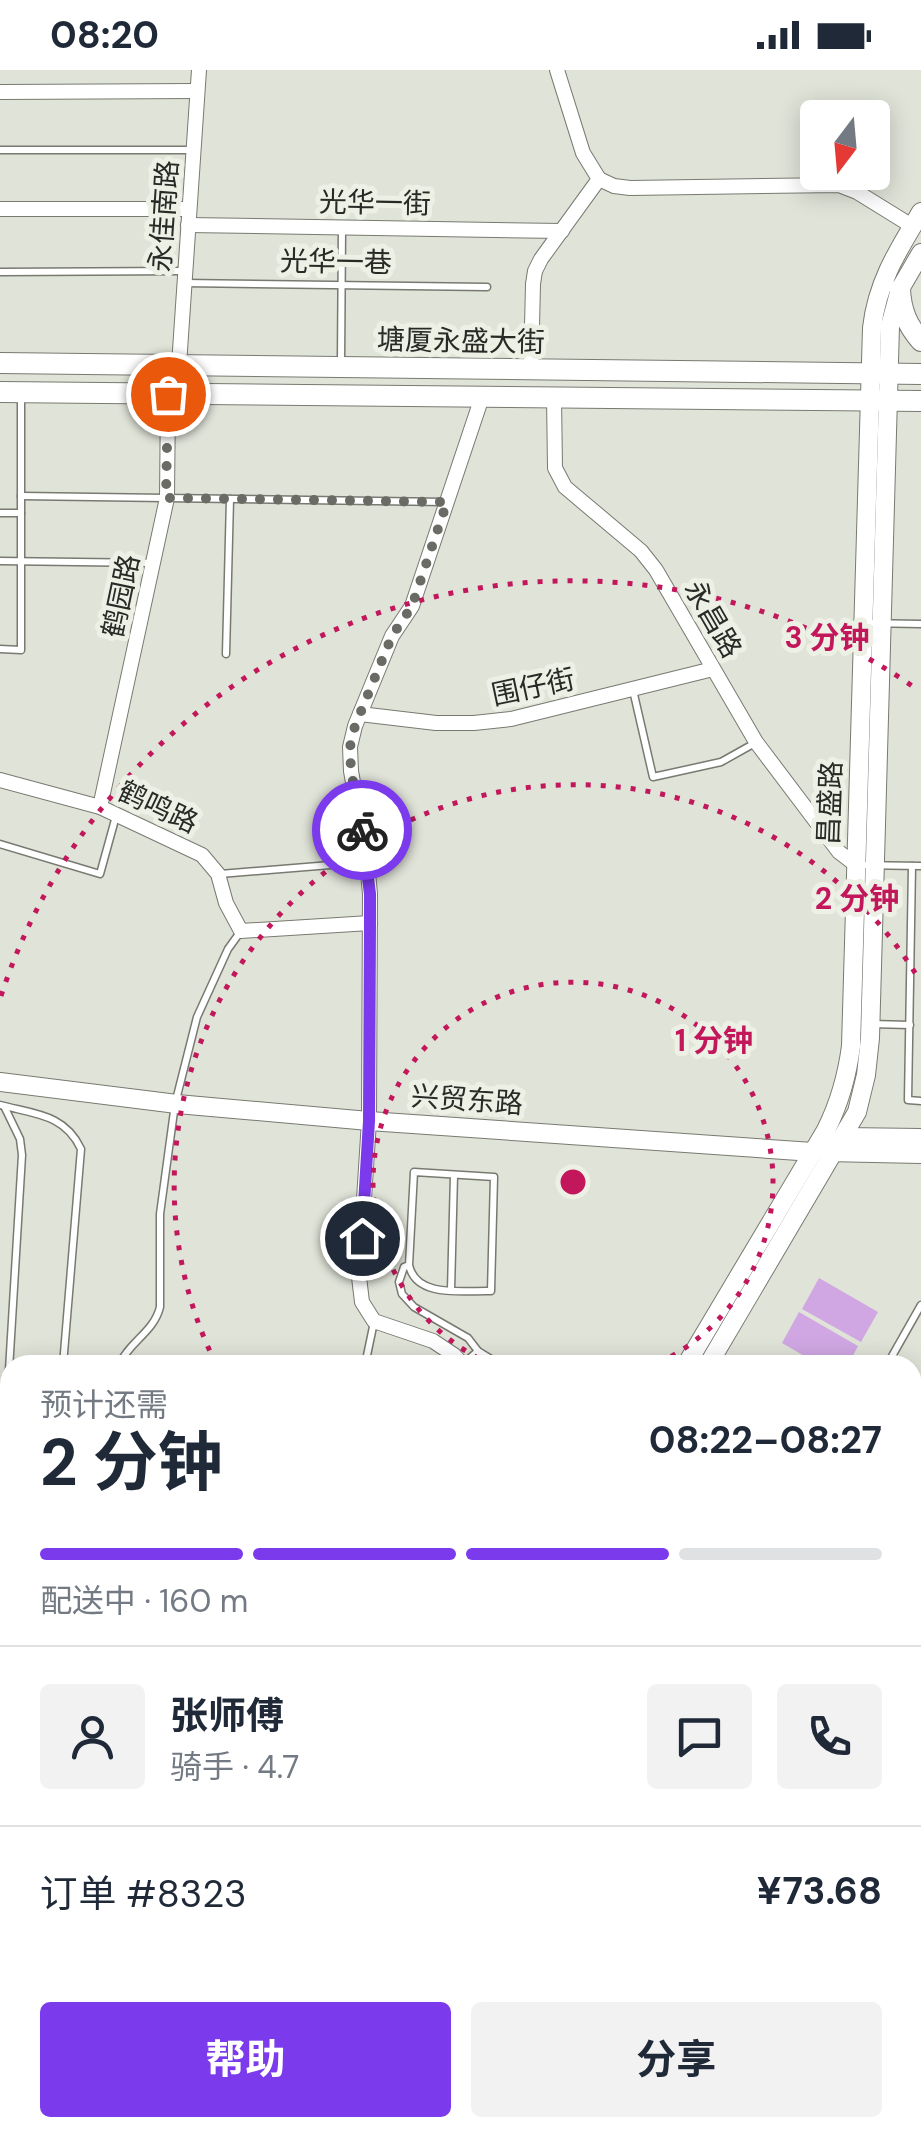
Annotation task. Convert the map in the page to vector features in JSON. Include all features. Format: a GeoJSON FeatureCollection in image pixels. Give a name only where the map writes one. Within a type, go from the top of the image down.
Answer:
{"type":"FeatureCollection","features":[{"type":"Feature","properties":{"kind":"main road"},"geometry":{"type":"LineString","coordinates":[[900,289],[904,316],[921,341]]}},
{"type":"Feature","properties":{"kind":"main road","name":"塘厦永盛大街"},"geometry":{"type":"LineString","coordinates":[[0,363],[921,374]]}},
{"type":"Feature","properties":{"kind":"main road","name":"塘厦永盛大街"},"geometry":{"type":"LineString","coordinates":[[10,392],[921,401]]}},
{"type":"Feature","properties":{"kind":"street","name":"永佳南路"},"geometry":{"type":"LineString","coordinates":[[179,365],[199,70]]}},
{"type":"Feature","properties":{"kind":"street"},"geometry":{"type":"LineString","coordinates":[[557,70],[584,153],[598,179],[614,186],[839,185],[917,219]]}},
{"type":"Feature","properties":{"kind":"street"},"geometry":{"type":"LineString","coordinates":[[0,92],[197,91]]}},
{"type":"Feature","properties":{"kind":"street"},"geometry":{"type":"LineString","coordinates":[[531,369],[535,271],[598,179]]}},
{"type":"Feature","properties":{"kind":"street"},"geometry":{"type":"LineString","coordinates":[[0,209],[190,209]]}},
{"type":"Feature","properties":{"kind":"street","name":"昌盛路"},"geometry":{"type":"LineString","coordinates":[[714,1355],[858,1112],[863,1094],[861,1024],[878,401],[872,328],[888,267],[917,219]]}},
{"type":"Feature","properties":{"kind":"street","name":"光华一街"},"geometry":{"type":"LineString","coordinates":[[188,226],[562,231]]}},
{"type":"Feature","properties":{"kind":"street","name":"昌盛路"},"geometry":{"type":"LineString","coordinates":[[878,373],[900,289],[921,253]]}},
{"type":"Feature","properties":{"kind":"street","name":"鹤园路"},"geometry":{"type":"LineString","coordinates":[[100,807],[166,498],[168,394]]}},
{"type":"Feature","properties":{"kind":"street"},"geometry":{"type":"LineString","coordinates":[[454,1355],[433,1340],[374,1321],[362,1302],[359,1277],[369,1121],[370,923],[367,862],[350,747],[392,636],[412,606],[482,397]]}},
{"type":"Feature","properties":{"kind":"street","name":"永昌路"},"geometry":{"type":"LineString","coordinates":[[554,398],[554,468],[565,487],[641,551],[656,570],[756,742],[839,852],[865,865]]}},
{"type":"Feature","properties":{"kind":"street","name":"围仔街"},"geometry":{"type":"LineString","coordinates":[[360,714],[474,724],[510,720],[713,669]]}},
{"type":"Feature","properties":{"kind":"street","name":"鹤鸣路"},"geometry":{"type":"LineString","coordinates":[[0,780],[100,807],[202,855],[218,874]]}},
{"type":"Feature","properties":{"kind":"street"},"geometry":{"type":"LineString","coordinates":[[218,874],[226,904],[242,931],[370,923]]}},
{"type":"Feature","properties":{"kind":"street","name":"昌盛路"},"geometry":{"type":"LineString","coordinates":[[692,1355],[838,1107],[861,1024]]}},
{"type":"Feature","properties":{"kind":"street","name":"兴贸东路"},"geometry":{"type":"LineString","coordinates":[[0,1082],[175,1104],[369,1121],[813,1152]]}},
{"type":"Feature","properties":{"kind":"street"},"geometry":{"type":"LineString","coordinates":[[813,1152],[838,1145],[921,1138]]}},
{"type":"Feature","properties":{"kind":"street"},"geometry":{"type":"LineString","coordinates":[[838,1145],[921,1154]]}},
{"type":"Feature","properties":{"kind":"lane"},"geometry":{"type":"LineString","coordinates":[[0,150],[193,150]]}},
{"type":"Feature","properties":{"kind":"lane"},"geometry":{"type":"LineString","coordinates":[[340,367],[342,228]]}},
{"type":"Feature","properties":{"kind":"lane","name":"光华一巷"},"geometry":{"type":"LineString","coordinates":[[0,272],[487,287]]}},
{"type":"Feature","properties":{"kind":"lane"},"geometry":{"type":"LineString","coordinates":[[0,649],[20,650],[20,496],[10,392]]}},
{"type":"Feature","properties":{"kind":"lane"},"geometry":{"type":"LineString","coordinates":[[20,496],[447,502]]}},
{"type":"Feature","properties":{"kind":"lane"},"geometry":{"type":"LineString","coordinates":[[226,654],[230,499]]}},
{"type":"Feature","properties":{"kind":"lane"},"geometry":{"type":"LineString","coordinates":[[0,513],[20,514]]}},
{"type":"Feature","properties":{"kind":"lane"},"geometry":{"type":"LineString","coordinates":[[0,561],[154,563]]}},
{"type":"Feature","properties":{"kind":"lane"},"geometry":{"type":"LineString","coordinates":[[872,623],[921,624]]}},
{"type":"Feature","properties":{"kind":"lane"},"geometry":{"type":"LineString","coordinates":[[632,690],[652,777],[721,762],[756,742]]}},
{"type":"Feature","properties":{"kind":"lane"},"geometry":{"type":"LineString","coordinates":[[0,844],[100,874],[116,815]]}},
{"type":"Feature","properties":{"kind":"lane"},"geometry":{"type":"LineString","coordinates":[[218,874],[367,862]]}},
{"type":"Feature","properties":{"kind":"lane"},"geometry":{"type":"LineString","coordinates":[[865,865],[917,866],[908,1100],[921,1100]]}},
{"type":"Feature","properties":{"kind":"lane"},"geometry":{"type":"LineString","coordinates":[[125,1355],[152,1326],[160,1307],[160,1214],[175,1104],[197,1017],[228,949],[242,931]]}},
{"type":"Feature","properties":{"kind":"lane"},"geometry":{"type":"LineString","coordinates":[[861,1024],[910,1025]]}},
{"type":"Feature","properties":{"kind":"lane"},"geometry":{"type":"LineString","coordinates":[[2,1106],[66,1126],[81,1149],[64,1355]]}},
{"type":"Feature","properties":{"kind":"lane"},"geometry":{"type":"LineString","coordinates":[[2,1106],[20,1139],[22,1154],[9,1355]]}},
{"type":"Feature","properties":{"kind":"lane"},"geometry":{"type":"LineString","coordinates":[[414,1172],[494,1177],[491,1292],[430,1289],[418,1283],[410,1265],[414,1172]]}},
{"type":"Feature","properties":{"kind":"lane"},"geometry":{"type":"LineString","coordinates":[[451,1290],[454,1175]]}},
{"type":"Feature","properties":{"kind":"lane"},"geometry":{"type":"LineString","coordinates":[[410,1265],[404,1267],[399,1282],[402,1294],[414,1307],[468,1338],[485,1355]]}},
{"type":"Feature","properties":{"kind":"lane"},"geometry":{"type":"LineString","coordinates":[[892,1355],[921,1305]]}},
{"type":"Feature","properties":{"kind":"lane"},"geometry":{"type":"LineString","coordinates":[[367,1355],[374,1321]]}},
{"type":"Feature","properties":{"kind":"lane"},"geometry":{"type":"LineString","coordinates":[[474,1355],[478,1351]]}},
{"type":"Feature","properties":{"kind":"shaded area"},"geometry":{"type":"Polygon","coordinates":[[[819,1278],[878,1312],[861,1342],[802,1309],[819,1278]]]}},
{"type":"Feature","properties":{"kind":"shaded area"},"geometry":{"type":"Polygon","coordinates":[[[799,1312],[858,1346],[853,1355],[803,1355],[782,1343],[799,1312]]]}},
{"type":"Feature","properties":{"kind":"way so far"},"geometry":{"type":"LineString","coordinates":[[168,394],[166,498],[447,502],[412,606],[392,636],[355,726],[350,747],[351,771],[362,830]]}},
{"type":"Feature","properties":{"kind":"route"},"geometry":{"type":"LineString","coordinates":[[362,830],[370,894],[369,1121],[362,1238]]}}]}
